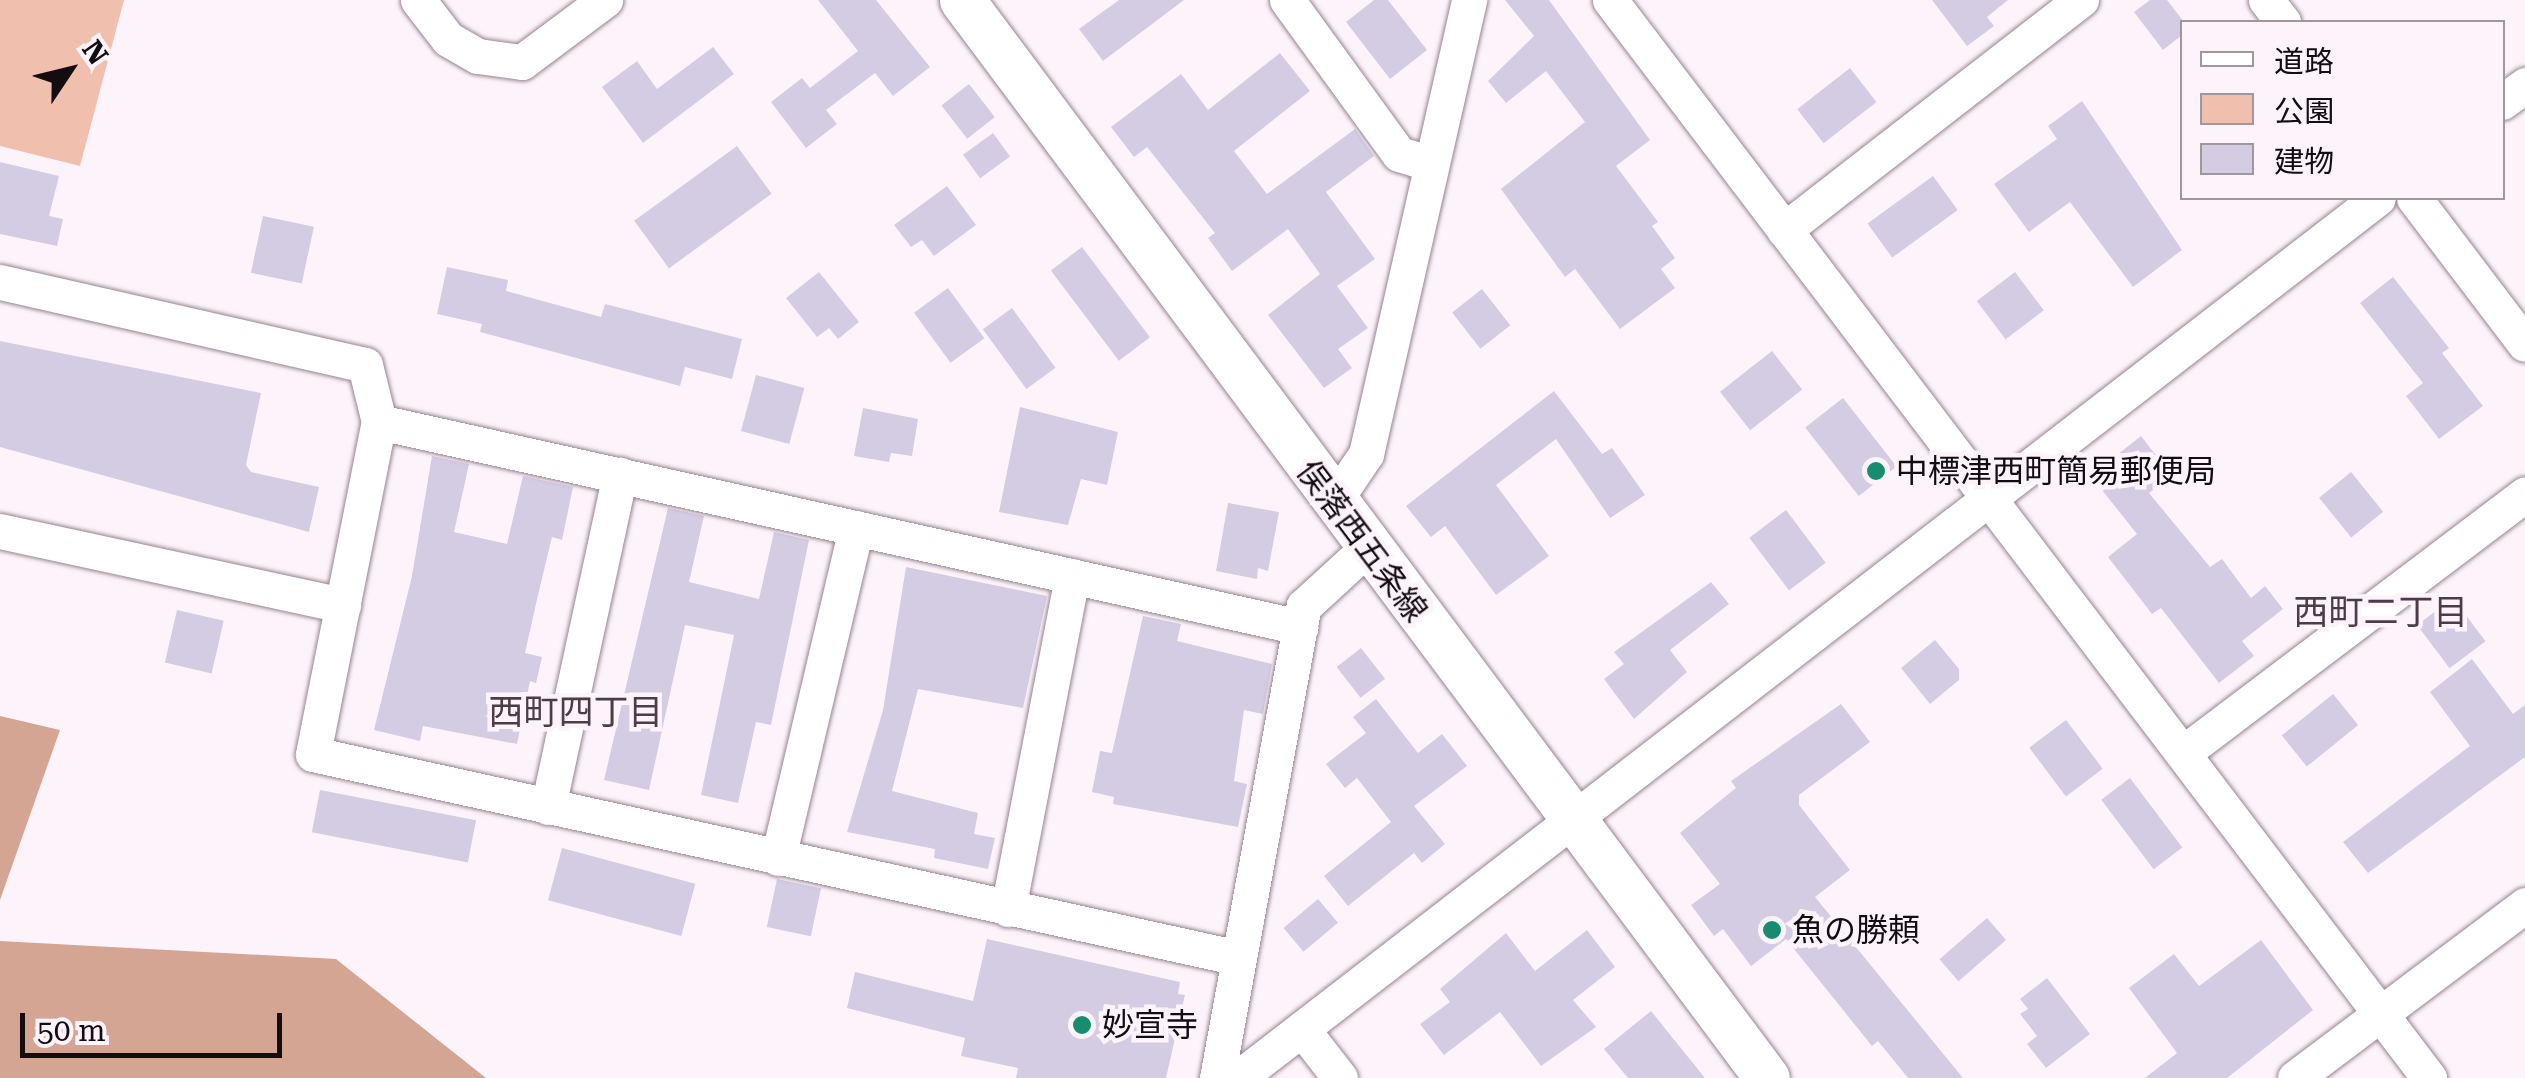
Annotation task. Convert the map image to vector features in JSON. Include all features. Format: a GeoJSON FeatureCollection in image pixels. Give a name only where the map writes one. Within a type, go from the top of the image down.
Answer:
{"type":"FeatureCollection","features":[{"type":"Feature","properties":{"kind":"main road","name":"俣落西五条線"},"geometry":{"type":"LineString","coordinates":[[962,0],[1333,503],[1767,1078]]}},
{"type":"Feature","properties":{"kind":"street"},"geometry":{"type":"LineString","coordinates":[[418,0],[448,40],[478,56],[522,62],[605,0]]}},
{"type":"Feature","properties":{"kind":"street"},"geometry":{"type":"LineString","coordinates":[[1286,0],[1399,154],[1431,164]]}},
{"type":"Feature","properties":{"kind":"street"},"geometry":{"type":"LineString","coordinates":[[1333,503],[1366,454],[1468,0]]}},
{"type":"Feature","properties":{"kind":"street"},"geometry":{"type":"LineString","coordinates":[[1610,0],[2429,1078]]}},
{"type":"Feature","properties":{"kind":"street"},"geometry":{"type":"LineString","coordinates":[[1784,230],[2081,0]]}},
{"type":"Feature","properties":{"kind":"street"},"geometry":{"type":"LineString","coordinates":[[2266,0],[2281,20]]}},
{"type":"Feature","properties":{"kind":"street"},"geometry":{"type":"LineString","coordinates":[[1238,1078],[1571,817],[2375,200]]}},
{"type":"Feature","properties":{"kind":"street"},"geometry":{"type":"LineString","coordinates":[[2416,200],[2525,344]]}},
{"type":"Feature","properties":{"kind":"street"},"geometry":{"type":"LineString","coordinates":[[0,282],[365,365],[380,422],[313,754],[1239,958]]}},
{"type":"Feature","properties":{"kind":"street"},"geometry":{"type":"LineString","coordinates":[[380,422],[1300,627]]}},
{"type":"Feature","properties":{"kind":"street"},"geometry":{"type":"LineString","coordinates":[[548,807],[620,476]]}},
{"type":"Feature","properties":{"kind":"street"},"geometry":{"type":"LineString","coordinates":[[2182,753],[2525,494]]}},
{"type":"Feature","properties":{"kind":"street"},"geometry":{"type":"LineString","coordinates":[[778,858],[856,528]]}},
{"type":"Feature","properties":{"kind":"street"},"geometry":{"type":"LineString","coordinates":[[0,531],[342,605]]}},
{"type":"Feature","properties":{"kind":"street"},"geometry":{"type":"LineString","coordinates":[[1217,1078],[1304,606],[1367,548]]}},
{"type":"Feature","properties":{"kind":"street"},"geometry":{"type":"LineString","coordinates":[[1008,909],[1072,576]]}},
{"type":"Feature","properties":{"kind":"street"},"geometry":{"type":"LineString","coordinates":[[2296,1078],[2525,904]]}},
{"type":"Feature","properties":{"kind":"street"},"geometry":{"type":"LineString","coordinates":[[1302,1029],[1340,1078]]}},
{"type":"Feature","properties":{"kind":"green space"},"geometry":{"type":"Polygon","coordinates":[[[0,0],[124,0],[80,166],[0,146],[0,0]]]}},
{"type":"Feature","properties":{"kind":"shaded area"},"geometry":{"type":"Polygon","coordinates":[[[0,716],[60,730],[0,900],[0,716]]]}},
{"type":"Feature","properties":{"kind":"shaded area"},"geometry":{"type":"Polygon","coordinates":[[[0,941],[336,959],[486,1078],[0,1078],[0,941]]]}},
{"type":"Feature","properties":{"kind":"building"},"geometry":{"type":"Polygon","coordinates":[[[818,0],[876,0],[930,67],[893,96],[875,73],[826,110],[837,124],[806,148],[771,102],[802,78],[810,88],[858,51],[818,0]]]}},
{"type":"Feature","properties":{"kind":"building"},"geometry":{"type":"Polygon","coordinates":[[[1119,0],[1184,0],[1103,61],[1079,29],[1119,0]]]}},
{"type":"Feature","properties":{"kind":"building"},"geometry":{"type":"Polygon","coordinates":[[[1374,0],[1388,0],[1427,50],[1390,79],[1346,22],[1374,0]]]}},
{"type":"Feature","properties":{"kind":"building"},"geometry":{"type":"Polygon","coordinates":[[[1505,0],[1549,0],[1650,140],[1616,166],[1658,222],[1652,226],[1675,258],[1661,269],[1675,288],[1620,329],[1575,269],[1565,277],[1501,189],[1585,122],[1546,71],[1506,103],[1488,81],[1534,36],[1505,0]]]}},
{"type":"Feature","properties":{"kind":"building"},"geometry":{"type":"Polygon","coordinates":[[[1932,0],[2008,0],[1987,17],[1994,26],[1967,46],[1932,0]]]}},
{"type":"Feature","properties":{"kind":"building"},"geometry":{"type":"Polygon","coordinates":[[[2150,0],[2167,0],[2182,20],[2180,37],[2163,50],[2134,12],[2150,0]]]}},
{"type":"Feature","properties":{"kind":"building"},"geometry":{"type":"Polygon","coordinates":[[[713,47],[734,74],[643,143],[602,87],[637,61],[657,89],[713,47]]]}},
{"type":"Feature","properties":{"kind":"building"},"geometry":{"type":"Polygon","coordinates":[[[1280,53],[1310,91],[1234,151],[1267,194],[1355,129],[1374,156],[1326,192],[1375,259],[1337,286],[1368,328],[1338,349],[1352,368],[1324,388],[1268,315],[1320,274],[1288,229],[1232,271],[1208,238],[1215,233],[1147,147],[1134,157],[1111,127],[1181,74],[1208,110],[1280,53]]]}},
{"type":"Feature","properties":{"kind":"building"},"geometry":{"type":"Polygon","coordinates":[[[1850,68],[1876,102],[1824,143],[1797,109],[1850,68]]]}},
{"type":"Feature","properties":{"kind":"building"},"geometry":{"type":"Polygon","coordinates":[[[969,84],[995,117],[967,139],[941,106],[969,84]]]}},
{"type":"Feature","properties":{"kind":"building"},"geometry":{"type":"Polygon","coordinates":[[[2082,101],[2182,250],[2133,287],[2070,202],[2029,232],[1994,184],[2057,139],[2048,126],[2082,101]]]}},
{"type":"Feature","properties":{"kind":"building"},"geometry":{"type":"Polygon","coordinates":[[[993,133],[1010,156],[980,178],[963,155],[993,133]]]}},
{"type":"Feature","properties":{"kind":"building"},"geometry":{"type":"Polygon","coordinates":[[[737,146],[772,194],[669,268],[634,221],[737,146]]]}},
{"type":"Feature","properties":{"kind":"building"},"geometry":{"type":"Polygon","coordinates":[[[0,162],[59,176],[49,216],[63,219],[57,246],[0,234],[0,162]]]}},
{"type":"Feature","properties":{"kind":"building"},"geometry":{"type":"Polygon","coordinates":[[[1933,176],[1958,210],[1892,258],[1867,224],[1933,176]]]}},
{"type":"Feature","properties":{"kind":"building"},"geometry":{"type":"Polygon","coordinates":[[[947,186],[976,225],[934,256],[922,240],[911,247],[894,225],[947,186]]]}},
{"type":"Feature","properties":{"kind":"building"},"geometry":{"type":"Polygon","coordinates":[[[263,216],[314,227],[302,284],[251,273],[263,216]]]}},
{"type":"Feature","properties":{"kind":"building"},"geometry":{"type":"Polygon","coordinates":[[[1082,247],[1150,337],[1119,361],[1051,270],[1082,247]]]}},
{"type":"Feature","properties":{"kind":"building"},"geometry":{"type":"Polygon","coordinates":[[[447,267],[508,280],[506,291],[601,317],[605,304],[742,339],[732,379],[685,367],[680,386],[480,332],[482,324],[437,314],[447,267]]]}},
{"type":"Feature","properties":{"kind":"building"},"geometry":{"type":"Polygon","coordinates":[[[819,272],[859,322],[838,339],[829,328],[817,337],[786,298],[819,272]]]}},
{"type":"Feature","properties":{"kind":"building"},"geometry":{"type":"Polygon","coordinates":[[[2015,272],[2044,310],[2006,339],[1977,301],[2015,272]]]}},
{"type":"Feature","properties":{"kind":"building"},"geometry":{"type":"Polygon","coordinates":[[[2393,277],[2449,348],[2442,353],[2483,406],[2439,439],[2406,396],[2423,383],[2360,303],[2393,277]]]}},
{"type":"Feature","properties":{"kind":"building"},"geometry":{"type":"Polygon","coordinates":[[[948,288],[984,338],[950,363],[914,313],[948,288]]]}},
{"type":"Feature","properties":{"kind":"building"},"geometry":{"type":"Polygon","coordinates":[[[1482,289],[1510,325],[1480,349],[1452,312],[1482,289]]]}},
{"type":"Feature","properties":{"kind":"building"},"geometry":{"type":"Polygon","coordinates":[[[1012,308],[1055,368],[1026,389],[983,329],[1012,308]]]}},
{"type":"Feature","properties":{"kind":"building"},"geometry":{"type":"Polygon","coordinates":[[[0,341],[261,393],[246,465],[251,472],[319,487],[309,532],[0,447],[0,341]]]}},
{"type":"Feature","properties":{"kind":"building"},"geometry":{"type":"Polygon","coordinates":[[[1772,351],[1802,390],[1750,430],[1720,392],[1772,351]]]}},
{"type":"Feature","properties":{"kind":"building"},"geometry":{"type":"Polygon","coordinates":[[[756,375],[804,388],[789,444],[741,431],[756,375]]]}},
{"type":"Feature","properties":{"kind":"building"},"geometry":{"type":"Polygon","coordinates":[[[1554,391],[1602,454],[1612,448],[1645,495],[1610,518],[1556,439],[1496,485],[1549,556],[1496,595],[1445,526],[1431,537],[1406,506],[1554,391]]]}},
{"type":"Feature","properties":{"kind":"building"},"geometry":{"type":"Polygon","coordinates":[[[1843,398],[1897,467],[1859,496],[1805,428],[1843,398]]]}},
{"type":"Feature","properties":{"kind":"building"},"geometry":{"type":"Polygon","coordinates":[[[1020,407],[1118,432],[1107,485],[1081,479],[1068,525],[999,512],[1020,407]]]}},
{"type":"Feature","properties":{"kind":"building"},"geometry":{"type":"Polygon","coordinates":[[[863,408],[918,419],[912,456],[891,453],[889,462],[854,456],[863,408]]]}},
{"type":"Feature","properties":{"kind":"building"},"geometry":{"type":"Polygon","coordinates":[[[2141,436],[2172,476],[2149,493],[2210,567],[2222,559],[2251,598],[2265,586],[2283,609],[2242,641],[2254,656],[2219,683],[2161,608],[2152,614],[2108,557],[2137,534],[2102,490],[2122,474],[2112,459],[2141,436]]]}},
{"type":"Feature","properties":{"kind":"building"},"geometry":{"type":"Polygon","coordinates":[[[432,456],[469,464],[454,532],[507,544],[523,476],[573,487],[562,540],[552,537],[525,653],[542,657],[536,683],[530,681],[517,744],[423,726],[420,741],[374,730],[412,576],[432,456]]]}},
{"type":"Feature","properties":{"kind":"building"},"geometry":{"type":"Polygon","coordinates":[[[2351,472],[2383,512],[2351,537],[2319,498],[2351,472]]]}},
{"type":"Feature","properties":{"kind":"building"},"geometry":{"type":"Polygon","coordinates":[[[1228,503],[1279,512],[1268,571],[1258,568],[1257,579],[1216,571],[1228,503]]]}},
{"type":"Feature","properties":{"kind":"building"},"geometry":{"type":"Polygon","coordinates":[[[668,508],[704,516],[689,582],[759,599],[774,532],[809,540],[771,725],[756,722],[738,803],[701,795],[734,635],[685,625],[649,790],[604,780],[668,508]]]}},
{"type":"Feature","properties":{"kind":"building"},"geometry":{"type":"Polygon","coordinates":[[[1786,510],[1826,563],[1789,590],[1749,538],[1786,510]]]}},
{"type":"Feature","properties":{"kind":"building"},"geometry":{"type":"Polygon","coordinates":[[[906,567],[1047,596],[1023,708],[918,689],[892,791],[978,813],[974,834],[995,838],[988,869],[934,858],[935,849],[847,832],[883,710],[906,567]]]}},
{"type":"Feature","properties":{"kind":"building"},"geometry":{"type":"Polygon","coordinates":[[[1711,582],[1729,604],[1670,650],[1687,672],[1634,719],[1604,679],[1624,664],[1614,652],[1711,582]]]}},
{"type":"Feature","properties":{"kind":"building"},"geometry":{"type":"Polygon","coordinates":[[[2453,598],[2485,641],[2450,668],[2417,625],[2453,598]]]}},
{"type":"Feature","properties":{"kind":"building"},"geometry":{"type":"Polygon","coordinates":[[[177,610],[224,621],[212,673],[165,663],[177,610]]]}},
{"type":"Feature","properties":{"kind":"building"},"geometry":{"type":"Polygon","coordinates":[[[1143,616],[1181,624],[1177,641],[1272,664],[1263,714],[1244,710],[1234,781],[1247,784],[1238,827],[1113,804],[1114,797],[1092,792],[1100,751],[1112,753],[1143,616]]]}},
{"type":"Feature","properties":{"kind":"building"},"geometry":{"type":"Polygon","coordinates":[[[1935,640],[1959,669],[1959,680],[1930,704],[1901,668],[1935,640]]]}},
{"type":"Feature","properties":{"kind":"building"},"geometry":{"type":"Polygon","coordinates":[[[1361,648],[1385,679],[1361,698],[1337,667],[1361,648]]]}},
{"type":"Feature","properties":{"kind":"building"},"geometry":{"type":"Polygon","coordinates":[[[2472,659],[2513,714],[2525,705],[2525,757],[2368,873],[2343,842],[2470,746],[2430,692],[2472,659]]]}},
{"type":"Feature","properties":{"kind":"building"},"geometry":{"type":"Polygon","coordinates":[[[2333,694],[2358,725],[2307,767],[2282,736],[2333,694]]]}},
{"type":"Feature","properties":{"kind":"building"},"geometry":{"type":"Polygon","coordinates":[[[1376,699],[1418,753],[1442,734],[1467,766],[1414,806],[1445,844],[1422,863],[1414,853],[1348,906],[1324,876],[1391,822],[1357,778],[1345,788],[1326,764],[1366,733],[1353,717],[1376,699]]]}},
{"type":"Feature","properties":{"kind":"building"},"geometry":{"type":"Polygon","coordinates":[[[1841,704],[1870,742],[1799,795],[1799,805],[1850,870],[1815,897],[1963,1078],[1908,1078],[1878,1041],[1872,1046],[1786,939],[1751,966],[1723,929],[1714,936],[1691,905],[1720,884],[1680,833],[1736,788],[1731,781],[1841,704]]]}},
{"type":"Feature","properties":{"kind":"building"},"geometry":{"type":"Polygon","coordinates":[[[2066,720],[2103,769],[2066,796],[2029,748],[2066,720]]]}},
{"type":"Feature","properties":{"kind":"building"},"geometry":{"type":"Polygon","coordinates":[[[2130,778],[2182,847],[2154,869],[2101,800],[2130,778]]]}},
{"type":"Feature","properties":{"kind":"building"},"geometry":{"type":"Polygon","coordinates":[[[320,790],[476,820],[468,863],[312,832],[320,790]]]}},
{"type":"Feature","properties":{"kind":"building"},"geometry":{"type":"Polygon","coordinates":[[[562,848],[695,884],[681,936],[548,900],[562,848]]]}},
{"type":"Feature","properties":{"kind":"building"},"geometry":{"type":"Polygon","coordinates":[[[777,879],[821,888],[811,936],[767,927],[777,879]]]}},
{"type":"Feature","properties":{"kind":"building"},"geometry":{"type":"Polygon","coordinates":[[[1318,899],[1338,923],[1303,952],[1284,928],[1318,899]]]}},
{"type":"Feature","properties":{"kind":"building"},"geometry":{"type":"Polygon","coordinates":[[[1987,918],[2006,940],[1958,981],[1939,959],[1987,918]]]}},
{"type":"Feature","properties":{"kind":"building"},"geometry":{"type":"Polygon","coordinates":[[[1587,930],[1615,967],[1573,1000],[1596,1027],[1541,1066],[1500,1012],[1444,1055],[1420,1024],[1450,1002],[1440,989],[1506,933],[1535,971],[1587,930]]]}},
{"type":"Feature","properties":{"kind":"building","name":"妙宣寺"},"geometry":{"type":"Polygon","coordinates":[[[987,939],[1180,982],[1178,994],[1185,995],[1166,1078],[1016,1078],[1018,1068],[961,1056],[965,1038],[847,1008],[855,972],[973,1001],[987,939]]]}},
{"type":"Feature","properties":{"kind":"building"},"geometry":{"type":"Polygon","coordinates":[[[2261,940],[2313,1010],[2227,1078],[2145,1078],[2177,1053],[2129,988],[2174,954],[2199,986],[2261,940]]]}},
{"type":"Feature","properties":{"kind":"building"},"geometry":{"type":"Polygon","coordinates":[[[2047,978],[2090,1034],[2046,1068],[2027,1044],[2037,1036],[2020,1014],[2028,1009],[2020,999],[2047,978]]]}},
{"type":"Feature","properties":{"kind":"building"},"geometry":{"type":"Polygon","coordinates":[[[1651,1011],[1705,1078],[1628,1078],[1604,1049],[1651,1011]]]}},
{"type":"Feature","properties":{"kind":"place","name":"中標津西町簡易郵便局"},"geometry":{"type":"Point","coordinates":[1876,471]}},
{"type":"Feature","properties":{"kind":"place","name":"魚の勝頼"},"geometry":{"type":"Point","coordinates":[1772,930]}},
{"type":"Feature","properties":{"kind":"place","name":"妙宣寺"},"geometry":{"type":"Point","coordinates":[1082,1025]}},
{"type":"Feature","properties":{"kind":"district","name":"西町二丁目"},"geometry":{"type":"Point","coordinates":[2381,613]}},
{"type":"Feature","properties":{"kind":"district","name":"西町四丁目"},"geometry":{"type":"Point","coordinates":[576,713]}}]}
